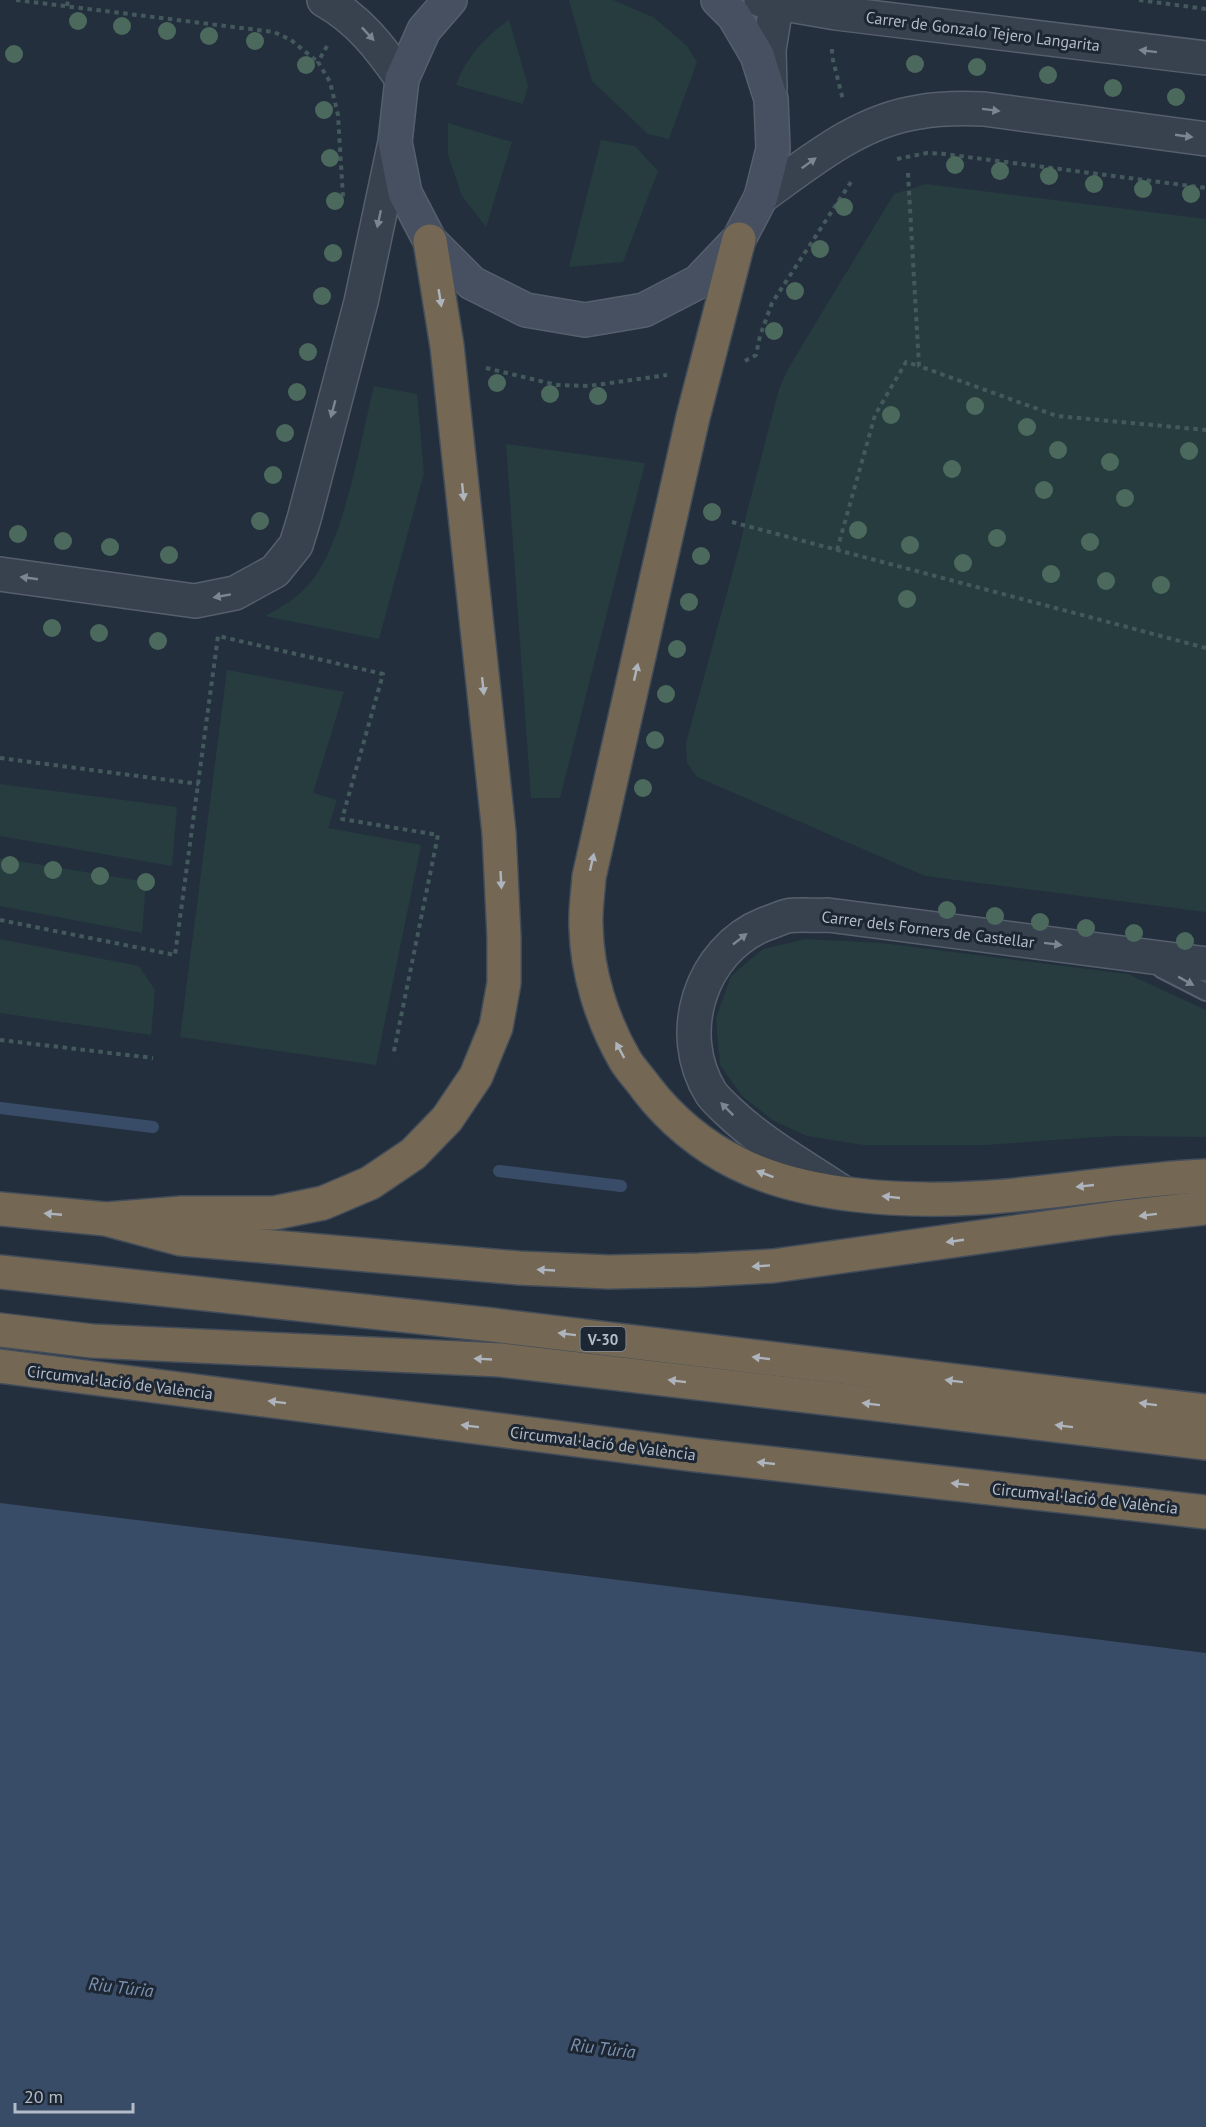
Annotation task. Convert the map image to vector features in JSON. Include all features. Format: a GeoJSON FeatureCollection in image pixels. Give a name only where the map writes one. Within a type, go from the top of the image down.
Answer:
{"type":"FeatureCollection","features":[{"type":"Feature","properties":{"kind":"highway"},"geometry":{"type":"LineString","coordinates":[[740,239],[705,369],[589,877],[586,926],[589,962],[609,1029],[626,1062],[667,1111],[695,1137],[736,1163],[788,1183],[905,1199],[977,1198],[1171,1177],[1206,1176]]}},
{"type":"Feature","properties":{"kind":"highway"},"geometry":{"type":"LineString","coordinates":[[106,1219],[182,1213],[274,1213],[324,1203],[370,1183],[413,1154],[447,1119],[476,1076],[496,1027],[504,983],[499,833],[447,346],[430,241]]}},
{"type":"Feature","properties":{"kind":"highway"},"geometry":{"type":"LineString","coordinates":[[0,1209],[106,1219],[182,1239],[519,1268],[609,1272],[772,1266],[1115,1218],[1206,1208]]}},
{"type":"Feature","properties":{"kind":"highway","name":"V-30"},"geometry":{"type":"LineString","coordinates":[[0,1272],[504,1327],[1206,1411]]}},
{"type":"Feature","properties":{"kind":"highway"},"geometry":{"type":"LineString","coordinates":[[0,1330],[92,1341],[501,1360],[1206,1443]]}},
{"type":"Feature","properties":{"kind":"highway","name":"Circumval·lació de València"},"geometry":{"type":"LineString","coordinates":[[0,1366],[695,1455],[1206,1512]]}},
{"type":"Feature","properties":{"kind":"street"},"geometry":{"type":"LineString","coordinates":[[0,574],[195,601],[235,593],[275,571],[296,545],[361,303],[395,142],[402,79],[424,30],[450,0]]}},
{"type":"Feature","properties":{"kind":"street"},"geometry":{"type":"LineString","coordinates":[[718,0],[734,16],[757,55],[771,99]]}},
{"type":"Feature","properties":{"kind":"street"},"geometry":{"type":"LineString","coordinates":[[395,142],[405,194],[430,241],[472,284],[526,310],[585,320],[644,310],[698,282],[740,239],[761,197],[772,149],[769,50],[771,1]]}},
{"type":"Feature","properties":{"kind":"street","name":"Carrer de Gonzalo Tejero Langarita"},"geometry":{"type":"LineString","coordinates":[[771,1],[836,13],[1206,58]]}},
{"type":"Feature","properties":{"kind":"street"},"geometry":{"type":"LineString","coordinates":[[334,6],[366,31],[402,79]]}},
{"type":"Feature","properties":{"kind":"street"},"geometry":{"type":"LineString","coordinates":[[761,197],[822,153],[854,134],[917,112],[948,108],[984,109],[1206,139]]}},
{"type":"Feature","properties":{"kind":"street","name":"Carrer dels Forners de Castellar"},"geometry":{"type":"LineString","coordinates":[[842,1192],[748,1130],[711,1094],[699,1066],[693,1035],[695,1011],[700,993],[710,970],[722,954],[754,929],[786,916],[828,915],[1206,964]]}},
{"type":"Feature","properties":{"kind":"lane"},"geometry":{"type":"LineString","coordinates":[[1128,953],[1206,992]]}},
{"type":"Feature","properties":{"kind":"path"},"geometry":{"type":"LineString","coordinates":[[16,0],[274,32],[291,40],[318,62],[330,82],[338,115],[344,207]]}},
{"type":"Feature","properties":{"kind":"path"},"geometry":{"type":"LineString","coordinates":[[67,6],[68,0]]}},
{"type":"Feature","properties":{"kind":"path"},"geometry":{"type":"LineString","coordinates":[[1139,0],[1206,9]]}},
{"type":"Feature","properties":{"kind":"path"},"geometry":{"type":"LineString","coordinates":[[318,62],[334,6]]}},
{"type":"Feature","properties":{"kind":"path"},"geometry":{"type":"LineString","coordinates":[[836,13],[832,56],[854,134]]}},
{"type":"Feature","properties":{"kind":"path"},"geometry":{"type":"LineString","coordinates":[[888,161],[927,153],[944,154],[1206,188]]}},
{"type":"Feature","properties":{"kind":"path"},"geometry":{"type":"LineString","coordinates":[[908,173],[919,366]]}},
{"type":"Feature","properties":{"kind":"path"},"geometry":{"type":"LineString","coordinates":[[447,346],[485,368],[557,385],[589,386],[618,383],[745,362],[756,355],[772,303],[851,181]]}},
{"type":"Feature","properties":{"kind":"path"},"geometry":{"type":"LineString","coordinates":[[837,550],[875,415],[906,362],[1057,416],[1206,430]]}},
{"type":"Feature","properties":{"kind":"path"},"geometry":{"type":"LineString","coordinates":[[732,522],[1206,648]]}},
{"type":"Feature","properties":{"kind":"path"},"geometry":{"type":"LineString","coordinates":[[0,920],[175,955],[218,636],[383,674],[342,819],[438,835],[393,1056]]}},
{"type":"Feature","properties":{"kind":"path"},"geometry":{"type":"LineString","coordinates":[[0,758],[199,784]]}},
{"type":"Feature","properties":{"kind":"path"},"geometry":{"type":"LineString","coordinates":[[0,1040],[153,1058]]}},
{"type":"Feature","properties":{"kind":"green space"},"geometry":{"type":"Polygon","coordinates":[[[569,0],[613,0],[653,17],[687,46],[697,62],[669,139],[648,134],[592,81],[569,0]]]}},
{"type":"Feature","properties":{"kind":"green space"},"geometry":{"type":"Polygon","coordinates":[[[509,20],[528,86],[523,104],[456,85],[465,65],[477,48],[509,20]]]}},
{"type":"Feature","properties":{"kind":"green space"},"geometry":{"type":"Polygon","coordinates":[[[448,123],[512,142],[486,227],[462,196],[448,155],[448,123]]]}},
{"type":"Feature","properties":{"kind":"green space"},"geometry":{"type":"Polygon","coordinates":[[[601,140],[635,146],[658,171],[623,262],[569,267],[601,140]]]}},
{"type":"Feature","properties":{"kind":"green space"},"geometry":{"type":"Polygon","coordinates":[[[926,184],[1206,219],[1206,912],[925,876],[697,777],[687,763],[686,743],[740,545],[779,389],[789,367],[894,194],[926,184]]]}},
{"type":"Feature","properties":{"kind":"green space"},"geometry":{"type":"Polygon","coordinates":[[[374,386],[417,394],[424,473],[379,639],[265,616],[283,606],[310,583],[333,543],[350,489],[374,386]]]}},
{"type":"Feature","properties":{"kind":"green space"},"geometry":{"type":"Polygon","coordinates":[[[506,444],[645,463],[560,798],[531,798],[506,444]]]}},
{"type":"Feature","properties":{"kind":"green space"},"geometry":{"type":"Polygon","coordinates":[[[227,670],[344,692],[313,793],[337,800],[328,828],[421,845],[376,1065],[180,1037],[227,670]]]}},
{"type":"Feature","properties":{"kind":"green space"},"geometry":{"type":"Polygon","coordinates":[[[0,784],[177,807],[172,866],[0,836],[0,784]]]}},
{"type":"Feature","properties":{"kind":"green space"},"geometry":{"type":"Polygon","coordinates":[[[0,858],[146,882],[142,933],[0,906],[0,858]]]}},
{"type":"Feature","properties":{"kind":"green space"},"geometry":{"type":"Polygon","coordinates":[[[0,939],[139,966],[155,990],[151,1035],[0,1013],[0,939]]]}},
{"type":"Feature","properties":{"kind":"green space"},"geometry":{"type":"Polygon","coordinates":[[[806,939],[882,943],[1128,974],[1206,1010],[1206,1137],[1113,1136],[986,1145],[864,1145],[807,1136],[774,1121],[742,1096],[720,1065],[716,1018],[731,976],[763,949],[806,939]]]}},
{"type":"Feature","properties":{"kind":"water","name":"Riu Túria"},"geometry":{"type":"Polygon","coordinates":[[[0,1503],[1206,1653],[1206,2127],[0,2127],[0,1503]]]}},
{"type":"Feature","properties":{"kind":"waterway"},"geometry":{"type":"LineString","coordinates":[[0,1108],[153,1127]]}},
{"type":"Feature","properties":{"kind":"waterway"},"geometry":{"type":"LineString","coordinates":[[499,1171],[621,1186]]}}]}
